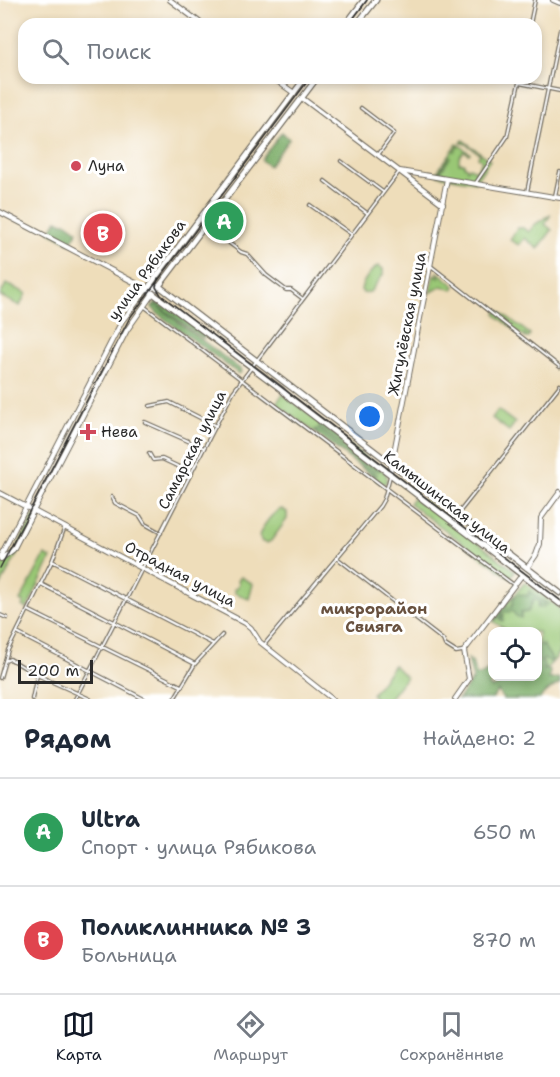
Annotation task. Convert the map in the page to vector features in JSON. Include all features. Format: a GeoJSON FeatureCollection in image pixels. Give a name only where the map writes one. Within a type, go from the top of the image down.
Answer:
{"type":"FeatureCollection","features":[{"type":"Feature","properties":{"kind":"main road"},"geometry":{"type":"LineString","coordinates":[[350,18],[364,0]]}},
{"type":"Feature","properties":{"kind":"main road"},"geometry":{"type":"LineString","coordinates":[[362,18],[376,0]]}},
{"type":"Feature","properties":{"kind":"main road","name":"улица Рябикова"},"geometry":{"type":"LineString","coordinates":[[147,289],[301,84]]}},
{"type":"Feature","properties":{"kind":"main road","name":"улица Рябикова"},"geometry":{"type":"LineString","coordinates":[[153,293],[312,84]]}},
{"type":"Feature","properties":{"kind":"main road"},"geometry":{"type":"LineString","coordinates":[[294,93],[302,98]]}},
{"type":"Feature","properties":{"kind":"main road"},"geometry":{"type":"LineString","coordinates":[[147,289],[159,286]]}},
{"type":"Feature","properties":{"kind":"main road","name":"Камышинская улица"},"geometry":{"type":"LineString","coordinates":[[159,286],[560,593]]}},
{"type":"Feature","properties":{"kind":"main road","name":"Камышинская улица"},"geometry":{"type":"LineString","coordinates":[[147,289],[560,604]]}},
{"type":"Feature","properties":{"kind":"main road"},"geometry":{"type":"LineString","coordinates":[[522,575],[527,569]]}},
{"type":"Feature","properties":{"kind":"street"},"geometry":{"type":"LineString","coordinates":[[170,0],[194,18]]}},
{"type":"Feature","properties":{"kind":"street"},"geometry":{"type":"LineString","coordinates":[[531,18],[535,0]]}},
{"type":"Feature","properties":{"kind":"street"},"geometry":{"type":"LineString","coordinates":[[553,0],[560,3]]}},
{"type":"Feature","properties":{"kind":"street"},"geometry":{"type":"LineString","coordinates":[[527,193],[560,30]]}},
{"type":"Feature","properties":{"kind":"street"},"geometry":{"type":"LineString","coordinates":[[281,84],[294,93]]}},
{"type":"Feature","properties":{"kind":"street"},"geometry":{"type":"LineString","coordinates":[[475,184],[507,137],[519,84]]}},
{"type":"Feature","properties":{"kind":"street"},"geometry":{"type":"LineString","coordinates":[[524,84],[560,91]]}},
{"type":"Feature","properties":{"kind":"street"},"geometry":{"type":"LineString","coordinates":[[302,98],[443,204]]}},
{"type":"Feature","properties":{"kind":"street"},"geometry":{"type":"LineString","coordinates":[[361,108],[394,133],[378,155]]}},
{"type":"Feature","properties":{"kind":"street"},"geometry":{"type":"LineString","coordinates":[[341,161],[383,192]]}},
{"type":"Feature","properties":{"kind":"street"},"geometry":{"type":"LineString","coordinates":[[399,171],[557,198],[560,172]]}},
{"type":"Feature","properties":{"kind":"street","name":"Самарская улица"},"geometry":{"type":"LineString","coordinates":[[75,699],[233,392],[399,171]]}},
{"type":"Feature","properties":{"kind":"street"},"geometry":{"type":"LineString","coordinates":[[416,183],[420,174]]}},
{"type":"Feature","properties":{"kind":"street","name":"Жигулёвская улица"},"geometry":{"type":"LineString","coordinates":[[390,473],[447,179]]}},
{"type":"Feature","properties":{"kind":"street"},"geometry":{"type":"LineString","coordinates":[[326,181],[367,213]]}},
{"type":"Feature","properties":{"kind":"street"},"geometry":{"type":"LineString","coordinates":[[310,205],[351,234]]}},
{"type":"Feature","properties":{"kind":"street","name":"Камышинская улица"},"geometry":{"type":"LineString","coordinates":[[0,212],[147,289]]}},
{"type":"Feature","properties":{"kind":"street"},"geometry":{"type":"LineString","coordinates":[[205,225],[247,254],[266,275],[303,299]]}},
{"type":"Feature","properties":{"kind":"street"},"geometry":{"type":"LineString","coordinates":[[431,266],[560,367]]}},
{"type":"Feature","properties":{"kind":"street","name":"улица Рябикова"},"geometry":{"type":"LineString","coordinates":[[0,558],[122,321],[147,289]]}},
{"type":"Feature","properties":{"kind":"street","name":"улица Рябикова"},"geometry":{"type":"LineString","coordinates":[[0,558],[13,550],[127,330],[153,293]]}},
{"type":"Feature","properties":{"kind":"street"},"geometry":{"type":"LineString","coordinates":[[144,306],[514,585]]}},
{"type":"Feature","properties":{"kind":"street"},"geometry":{"type":"LineString","coordinates":[[457,515],[560,385]]}},
{"type":"Feature","properties":{"kind":"street"},"geometry":{"type":"LineString","coordinates":[[150,406],[169,402],[216,426]]}},
{"type":"Feature","properties":{"kind":"street"},"geometry":{"type":"LineString","coordinates":[[145,422],[204,448]]}},
{"type":"Feature","properties":{"kind":"street"},"geometry":{"type":"LineString","coordinates":[[149,453],[153,460],[162,459],[192,473]]}},
{"type":"Feature","properties":{"kind":"street"},"geometry":{"type":"LineString","coordinates":[[264,645],[380,507],[387,490],[390,473]]}},
{"type":"Feature","properties":{"kind":"street"},"geometry":{"type":"LineString","coordinates":[[527,569],[540,544],[541,518],[560,492]]}},
{"type":"Feature","properties":{"kind":"street","name":"Отрадная улица"},"geometry":{"type":"LineString","coordinates":[[0,493],[245,623],[264,645],[332,699]]}},
{"type":"Feature","properties":{"kind":"street"},"geometry":{"type":"LineString","coordinates":[[112,497],[115,503],[140,516],[145,524],[161,533]]}},
{"type":"Feature","properties":{"kind":"street"},"geometry":{"type":"LineString","coordinates":[[0,678],[7,653],[52,561],[65,527]]}},
{"type":"Feature","properties":{"kind":"street"},"geometry":{"type":"LineString","coordinates":[[337,558],[456,652],[464,651],[522,575]]}},
{"type":"Feature","properties":{"kind":"street"},"geometry":{"type":"LineString","coordinates":[[52,561],[213,644]]}},
{"type":"Feature","properties":{"kind":"street"},"geometry":{"type":"LineString","coordinates":[[41,584],[195,664]]}},
{"type":"Feature","properties":{"kind":"street"},"geometry":{"type":"LineString","coordinates":[[28,610],[181,686]]}},
{"type":"Feature","properties":{"kind":"street"},"geometry":{"type":"LineString","coordinates":[[0,615],[7,618]]}},
{"type":"Feature","properties":{"kind":"street"},"geometry":{"type":"LineString","coordinates":[[17,633],[144,699]]}},
{"type":"Feature","properties":{"kind":"street"},"geometry":{"type":"LineString","coordinates":[[174,699],[195,664],[222,635]]}},
{"type":"Feature","properties":{"kind":"street"},"geometry":{"type":"LineString","coordinates":[[455,699],[469,679],[464,651]]}},
{"type":"Feature","properties":{"kind":"street"},"geometry":{"type":"LineString","coordinates":[[7,653],[10,659],[37,675],[90,699]]}},
{"type":"Feature","properties":{"kind":"street"},"geometry":{"type":"LineString","coordinates":[[5,661],[10,659]]}},
{"type":"Feature","properties":{"kind":"street"},"geometry":{"type":"LineString","coordinates":[[32,699],[37,675]]}},
{"type":"Feature","properties":{"kind":"green space"},"geometry":{"type":"Polygon","coordinates":[[[282,132],[289,139],[269,166],[261,160],[282,132]]]}},
{"type":"Feature","properties":{"kind":"green space"},"geometry":{"type":"Polygon","coordinates":[[[463,140],[490,160],[475,182],[453,178],[453,175],[452,178],[436,173],[442,174],[440,173],[451,156],[437,172],[457,144],[470,153],[464,151],[459,158],[459,163],[464,163],[467,170],[470,167],[476,171],[482,160],[478,157],[480,154],[461,143],[463,140]]]}},
{"type":"Feature","properties":{"kind":"green space"},"geometry":{"type":"Polygon","coordinates":[[[551,214],[545,224],[552,230],[538,249],[525,238],[519,245],[510,240],[517,228],[523,228],[529,232],[534,225],[551,214]]]}},
{"type":"Feature","properties":{"kind":"green space"},"geometry":{"type":"Polygon","coordinates":[[[57,220],[67,223],[78,231],[70,243],[50,232],[57,220]]]}},
{"type":"Feature","properties":{"kind":"green space"},"geometry":{"type":"Polygon","coordinates":[[[378,266],[383,269],[383,275],[370,292],[363,293],[361,290],[365,280],[378,266]]]}},
{"type":"Feature","properties":{"kind":"green space"},"geometry":{"type":"Polygon","coordinates":[[[438,272],[455,286],[453,290],[442,286],[430,293],[434,275],[439,277],[438,272]]]}},
{"type":"Feature","properties":{"kind":"green space"},"geometry":{"type":"Polygon","coordinates":[[[6,284],[26,293],[20,306],[0,296],[6,284]]]}},
{"type":"Feature","properties":{"kind":"green space"},"geometry":{"type":"Polygon","coordinates":[[[156,301],[168,306],[206,335],[203,338],[156,304],[156,301]]]}},
{"type":"Feature","properties":{"kind":"green space"},"geometry":{"type":"Polygon","coordinates":[[[154,304],[241,372],[239,374],[157,313],[152,307],[154,304]]]}},
{"type":"Feature","properties":{"kind":"green space"},"geometry":{"type":"Polygon","coordinates":[[[498,310],[530,334],[529,338],[525,338],[525,334],[523,336],[497,316],[498,310]]]}},
{"type":"Feature","properties":{"kind":"green space"},"geometry":{"type":"Polygon","coordinates":[[[283,394],[385,472],[386,483],[383,484],[276,403],[283,394]]]}},
{"type":"Feature","properties":{"kind":"green space"},"geometry":{"type":"Polygon","coordinates":[[[498,410],[515,423],[509,431],[492,418],[498,410]]]}},
{"type":"Feature","properties":{"kind":"green space"},"geometry":{"type":"Polygon","coordinates":[[[322,424],[380,469],[379,471],[319,427],[322,424]]]}},
{"type":"Feature","properties":{"kind":"green space"},"geometry":{"type":"Polygon","coordinates":[[[316,429],[377,475],[372,475],[321,437],[315,431],[316,429]]]}},
{"type":"Feature","properties":{"kind":"green space"},"geometry":{"type":"Polygon","coordinates":[[[413,498],[420,504],[423,500],[515,571],[510,578],[409,503],[413,498]]]}},
{"type":"Feature","properties":{"kind":"green space"},"geometry":{"type":"Polygon","coordinates":[[[282,509],[287,512],[287,519],[271,541],[262,542],[259,536],[262,528],[271,516],[282,509]]]}},
{"type":"Feature","properties":{"kind":"green space"},"geometry":{"type":"Polygon","coordinates":[[[33,516],[36,518],[0,587],[0,570],[6,558],[15,552],[33,516]]]}},
{"type":"Feature","properties":{"kind":"green space"},"geometry":{"type":"Polygon","coordinates":[[[45,555],[51,558],[27,609],[20,601],[45,555]]]}},
{"type":"Feature","properties":{"kind":"green space"},"geometry":{"type":"Polygon","coordinates":[[[241,577],[253,584],[249,599],[235,593],[234,589],[237,588],[241,577]]]}},
{"type":"Feature","properties":{"kind":"green space"},"geometry":{"type":"Polygon","coordinates":[[[525,582],[560,609],[560,654],[545,670],[542,661],[542,627],[502,627],[493,621],[525,582]]]}},
{"type":"Feature","properties":{"kind":"green space"},"geometry":{"type":"Polygon","coordinates":[[[529,591],[549,605],[544,602],[544,607],[538,608],[537,605],[540,603],[534,599],[528,612],[521,613],[521,618],[516,616],[512,610],[502,611],[500,614],[504,614],[503,621],[500,620],[502,616],[493,621],[510,599],[507,608],[511,607],[513,598],[519,594],[528,596],[529,591]]]}},
{"type":"Feature","properties":{"kind":"green space"},"geometry":{"type":"Polygon","coordinates":[[[542,645],[552,659],[551,662],[545,659],[542,660],[542,645]]]}},
{"type":"Feature","properties":{"kind":"green space"},"geometry":{"type":"Polygon","coordinates":[[[468,659],[472,662],[476,675],[488,672],[491,688],[511,681],[542,681],[542,662],[544,670],[550,671],[549,679],[560,678],[560,683],[543,694],[540,699],[503,699],[498,691],[492,699],[458,699],[473,679],[468,659]]]}},
{"type":"Feature","properties":{"kind":"green space"},"geometry":{"type":"Polygon","coordinates":[[[394,665],[406,677],[389,699],[375,699],[372,694],[394,665]]]}},
{"type":"Feature","properties":{"kind":"tram line"},"geometry":{"type":"LineString","coordinates":[[354,18],[367,0]]}},
{"type":"Feature","properties":{"kind":"tram line"},"geometry":{"type":"LineString","coordinates":[[0,568],[129,319],[305,84]]}},
{"type":"Feature","properties":{"kind":"tram line"},"geometry":{"type":"LineString","coordinates":[[158,278],[156,287],[161,295],[560,600]]}},
{"type":"Feature","properties":{"kind":"place","name":"Луна"},"geometry":{"type":"Point","coordinates":[76,166]}},
{"type":"Feature","properties":{"kind":"place","name":"Ultra"},"geometry":{"type":"Point","coordinates":[224,221]}},
{"type":"Feature","properties":{"kind":"place","name":"Поликлинника № 3"},"geometry":{"type":"Point","coordinates":[103,233]}},
{"type":"Feature","properties":{"kind":"place","name":"Нева"},"geometry":{"type":"Point","coordinates":[88,432]}},
{"type":"Feature","properties":{"kind":"district","name":"микрорайон Свияга"},"geometry":{"type":"Point","coordinates":[374,617]}}]}
